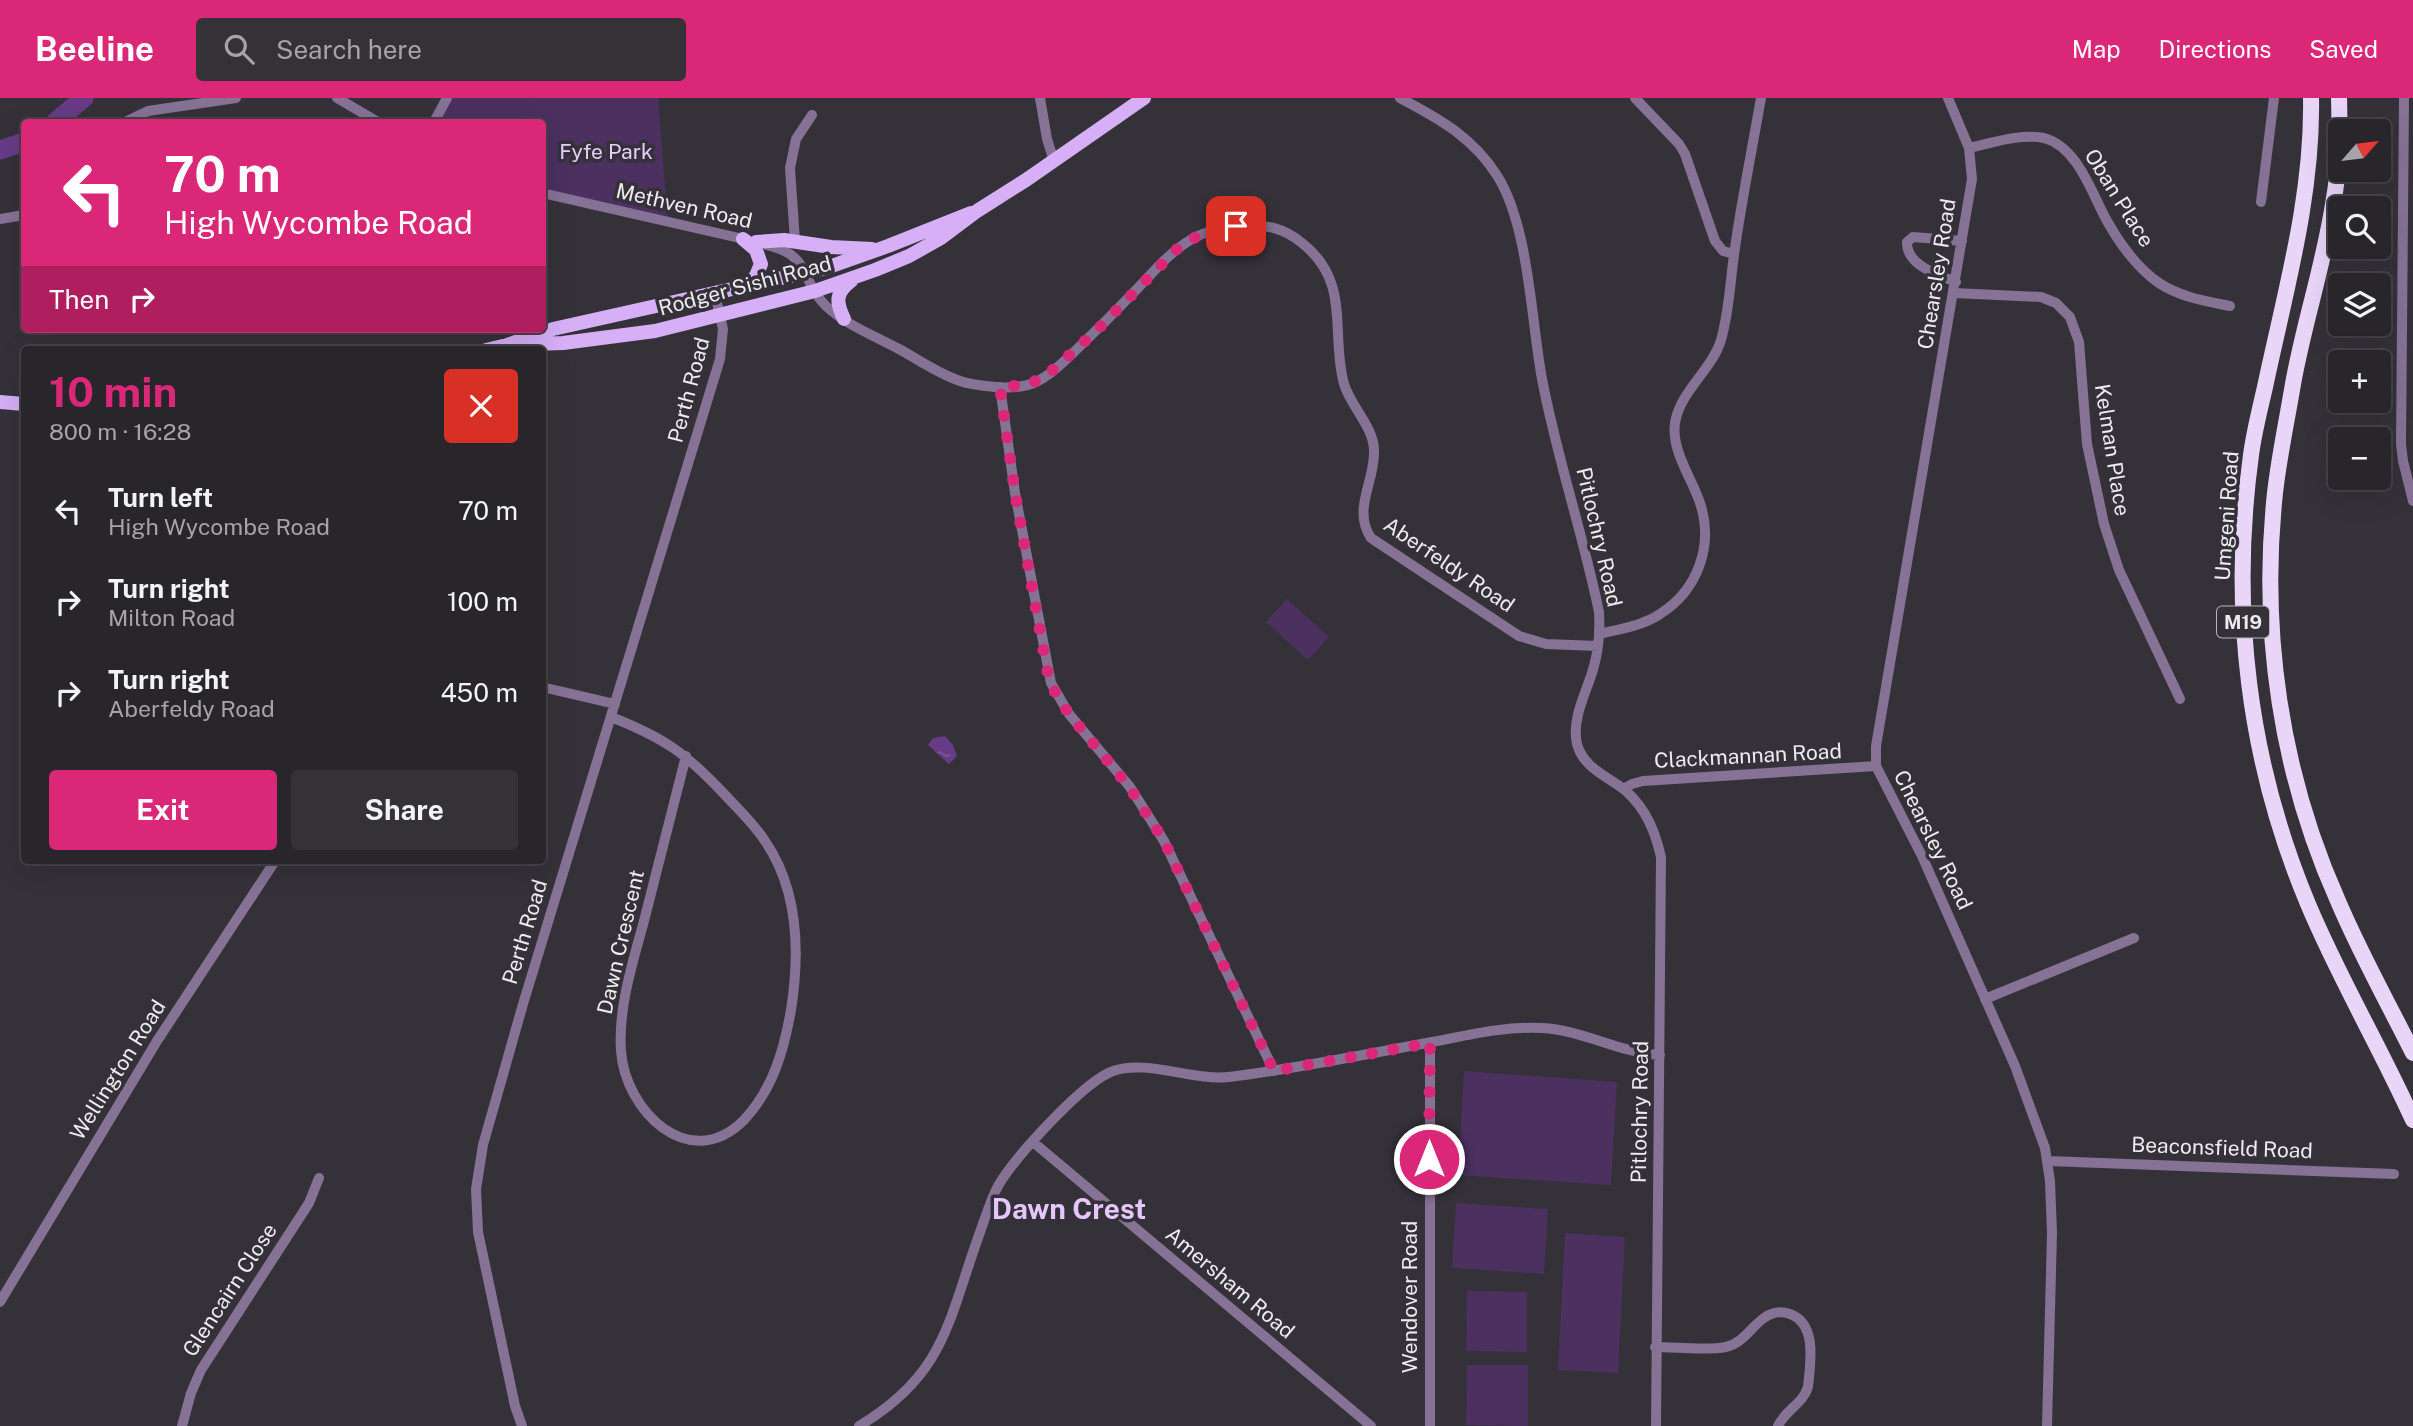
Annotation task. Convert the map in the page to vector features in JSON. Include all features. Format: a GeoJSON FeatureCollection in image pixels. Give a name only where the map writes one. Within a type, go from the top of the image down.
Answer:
{"type":"FeatureCollection","features":[{"type":"Feature","properties":{"kind":"highway","name":"Umgeni Road"},"geometry":{"type":"LineString","coordinates":[[2311,98],[2309,163],[2303,209],[2251,452],[2242,562],[2245,654],[2263,771],[2290,859],[2337,967],[2413,1120]]}},
{"type":"Feature","properties":{"kind":"highway","name":"M19"},"geometry":{"type":"LineString","coordinates":[[2339,98],[2339,157],[2334,198],[2294,380],[2275,492],[2270,608],[2272,645],[2286,737],[2308,823],[2338,901],[2413,1053]]}},
{"type":"Feature","properties":{"kind":"main road","name":"Rodger Sishi Road"},"geometry":{"type":"LineString","coordinates":[[507,345],[564,343],[655,331],[721,316],[855,278],[925,248],[1143,98]]}},
{"type":"Feature","properties":{"kind":"main road","name":"Rodger Sishi Road"},"geometry":{"type":"LineString","coordinates":[[546,331],[807,274],[977,211]]}},
{"type":"Feature","properties":{"kind":"main road"},"geometry":{"type":"LineString","coordinates":[[749,240],[795,241],[831,247],[883,248]]}},
{"type":"Feature","properties":{"kind":"main road"},"geometry":{"type":"LineString","coordinates":[[746,286],[759,270],[761,261],[749,240]]}},
{"type":"Feature","properties":{"kind":"main road"},"geometry":{"type":"LineString","coordinates":[[844,319],[837,297],[855,278]]}},
{"type":"Feature","properties":{"kind":"main road","name":"Rodger Sishi Road"},"geometry":{"type":"LineString","coordinates":[[503,346],[542,333]]}},
{"type":"Feature","properties":{"kind":"main road"},"geometry":{"type":"LineString","coordinates":[[0,402],[21,404]]}},
{"type":"Feature","properties":{"kind":"street"},"geometry":{"type":"LineString","coordinates":[[131,119],[148,111],[236,98]]}},
{"type":"Feature","properties":{"kind":"street"},"geometry":{"type":"LineString","coordinates":[[337,98],[373,119]]}},
{"type":"Feature","properties":{"kind":"street"},"geometry":{"type":"LineString","coordinates":[[436,119],[447,98]]}},
{"type":"Feature","properties":{"kind":"street"},"geometry":{"type":"LineString","coordinates":[[1040,98],[1054,161]]}},
{"type":"Feature","properties":{"kind":"street","name":"Pitlochry Road"},"geometry":{"type":"LineString","coordinates":[[1400,98],[1434,116],[1468,139],[1499,178],[1514,212],[1542,380],[1596,599],[1600,634],[1577,717],[1577,743],[1587,762],[1623,789],[1649,820],[1661,857],[1656,1426]]}},
{"type":"Feature","properties":{"kind":"street"},"geometry":{"type":"LineString","coordinates":[[1635,98],[1679,144],[1690,166],[1715,241],[1723,251],[1734,254]]}},
{"type":"Feature","properties":{"kind":"street"},"geometry":{"type":"LineString","coordinates":[[1600,634],[1637,625],[1659,615],[1680,598],[1699,568],[1705,544],[1704,517],[1678,448],[1675,423],[1680,407],[1710,364],[1721,342],[1761,98]]}},
{"type":"Feature","properties":{"kind":"street","name":"Chearsley Road"},"geometry":{"type":"LineString","coordinates":[[1948,98],[1969,148],[1972,179],[1876,746],[1876,766],[1922,856],[1985,999],[2030,1103],[2048,1161],[2052,1207],[2052,1282],[2047,1426]]}},
{"type":"Feature","properties":{"kind":"street"},"geometry":{"type":"LineString","coordinates":[[2261,202],[2274,98]]}},
{"type":"Feature","properties":{"kind":"street"},"geometry":{"type":"LineString","coordinates":[[2404,98],[2401,444],[2413,501]]}},
{"type":"Feature","properties":{"kind":"street"},"geometry":{"type":"LineString","coordinates":[[795,241],[790,168],[796,139],[813,116]]}},
{"type":"Feature","properties":{"kind":"street","name":"Oban Place"},"geometry":{"type":"LineString","coordinates":[[1969,148],[2029,137],[2053,141],[2068,153],[2108,222],[2132,258],[2148,274],[2179,293],[2230,306]]}},
{"type":"Feature","properties":{"kind":"street","name":"Methven Road"},"geometry":{"type":"LineString","coordinates":[[546,194],[787,250],[798,260],[815,291]]}},
{"type":"Feature","properties":{"kind":"street"},"geometry":{"type":"LineString","coordinates":[[0,219],[21,216]]}},
{"type":"Feature","properties":{"kind":"street","name":"Aberfeldy Road"},"geometry":{"type":"LineString","coordinates":[[815,291],[823,303],[844,319],[951,378],[1000,387],[1027,385],[1056,369],[1162,263],[1191,239],[1214,230],[1236,226],[1261,224],[1282,229],[1318,258],[1327,271],[1334,290],[1345,386],[1374,443],[1374,457],[1363,505],[1363,521],[1371,538],[1519,636],[1546,644],[1598,646]]}},
{"type":"Feature","properties":{"kind":"street"},"geometry":{"type":"LineString","coordinates":[[1955,288],[1918,263],[1909,254],[1907,242],[1913,237],[1962,241]]}},
{"type":"Feature","properties":{"kind":"street","name":"Kelman Place"},"geometry":{"type":"LineString","coordinates":[[1955,288],[2040,297],[2056,303],[2070,317],[2078,342],[2092,472],[2111,548],[2180,699]]}},
{"type":"Feature","properties":{"kind":"street","name":"Perth Road"},"geometry":{"type":"LineString","coordinates":[[522,1426],[514,1406],[478,1232],[478,1166],[523,1004],[720,359],[723,339],[721,316],[715,295]]}},
{"type":"Feature","properties":{"kind":"street"},"geometry":{"type":"LineString","coordinates":[[1000,387],[1035,610],[1051,683],[1069,714],[1130,788],[1164,841],[1274,1071]]}},
{"type":"Feature","properties":{"kind":"street"},"geometry":{"type":"LineString","coordinates":[[546,688],[615,705]]}},
{"type":"Feature","properties":{"kind":"street","name":"Dawn Crescent"},"geometry":{"type":"LineString","coordinates":[[611,717],[657,737],[686,756],[750,821],[765,841],[785,881],[795,933],[795,984],[783,1051],[773,1078],[742,1121],[726,1132],[704,1140],[679,1137],[657,1125],[636,1100],[623,1065],[621,1051],[622,1012],[632,964],[686,756]]}},
{"type":"Feature","properties":{"kind":"street","name":"Clackmannan Road"},"geometry":{"type":"LineString","coordinates":[[1623,789],[1643,781],[1876,766]]}},
{"type":"Feature","properties":{"kind":"street","name":"Wellington Road"},"geometry":{"type":"LineString","coordinates":[[0,1302],[157,1041],[273,864]]}},
{"type":"Feature","properties":{"kind":"street"},"geometry":{"type":"LineString","coordinates":[[1985,999],[2134,938]]}},
{"type":"Feature","properties":{"kind":"street"},"geometry":{"type":"LineString","coordinates":[[859,1426],[895,1401],[916,1382],[931,1362],[945,1336],[997,1188],[1012,1165],[1089,1086],[1104,1075],[1119,1069],[1141,1068],[1208,1078],[1274,1071],[1502,1029],[1546,1028],[1660,1055]]}},
{"type":"Feature","properties":{"kind":"street","name":"Wendover Road"},"geometry":{"type":"LineString","coordinates":[[1430,1043],[1430,1426]]}},
{"type":"Feature","properties":{"kind":"street","name":"Amersham Road"},"geometry":{"type":"LineString","coordinates":[[1033,1142],[1371,1426]]}},
{"type":"Feature","properties":{"kind":"street","name":"Beaconsfield Road"},"geometry":{"type":"LineString","coordinates":[[2048,1161],[2394,1174]]}},
{"type":"Feature","properties":{"kind":"street","name":"Glencairn Close"},"geometry":{"type":"LineString","coordinates":[[182,1426],[201,1370],[309,1203],[319,1178]]}},
{"type":"Feature","properties":{"kind":"street"},"geometry":{"type":"LineString","coordinates":[[1655,1347],[1726,1347],[1739,1340],[1768,1315],[1780,1312],[1794,1315],[1804,1324],[1810,1340],[1808,1387],[1806,1395],[1786,1413],[1778,1426]]}},
{"type":"Feature","properties":{"kind":"green space","name":"Fyfe Park"},"geometry":{"type":"Polygon","coordinates":[[[445,98],[658,98],[668,222],[546,193],[546,119],[434,119],[445,98]]]}},
{"type":"Feature","properties":{"kind":"green space"},"geometry":{"type":"Polygon","coordinates":[[[1287,599],[1329,637],[1308,660],[1266,622],[1287,599]]]}},
{"type":"Feature","properties":{"kind":"green space"},"geometry":{"type":"Polygon","coordinates":[[[1464,1071],[1617,1082],[1611,1185],[1458,1175],[1464,1071]]]}},
{"type":"Feature","properties":{"kind":"green space"},"geometry":{"type":"Polygon","coordinates":[[[1456,1203],[1548,1209],[1544,1274],[1452,1268],[1456,1203]]]}},
{"type":"Feature","properties":{"kind":"green space"},"geometry":{"type":"Polygon","coordinates":[[[1565,1233],[1625,1237],[1618,1373],[1558,1370],[1565,1233]]]}},
{"type":"Feature","properties":{"kind":"green space"},"geometry":{"type":"Polygon","coordinates":[[[1467,1291],[1527,1292],[1527,1352],[1466,1351],[1467,1291]]]}},
{"type":"Feature","properties":{"kind":"green space"},"geometry":{"type":"Polygon","coordinates":[[[1467,1365],[1528,1365],[1528,1426],[1466,1425],[1467,1365]]]}},
{"type":"Feature","properties":{"kind":"water"},"geometry":{"type":"Polygon","coordinates":[[[945,736],[953,745],[957,756],[949,764],[928,745],[933,738],[945,736]]]}},
{"type":"Feature","properties":{"kind":"waterway"},"geometry":{"type":"LineString","coordinates":[[59,119],[84,98]]}},
{"type":"Feature","properties":{"kind":"waterway"},"geometry":{"type":"LineString","coordinates":[[0,150],[21,143]]}},
{"type":"Feature","properties":{"kind":"district","name":"Dawn Crest"},"geometry":{"type":"Point","coordinates":[1069,1209]}},
{"type":"Feature","properties":{"kind":"route"},"geometry":{"type":"LineString","coordinates":[[1236,226],[1201,234],[1179,247],[1095,332],[1046,376],[1027,385],[1000,387],[1015,493],[1047,670],[1056,695],[1069,714],[1130,788],[1164,841],[1274,1071],[1430,1043],[1429,1159]]}}]}
